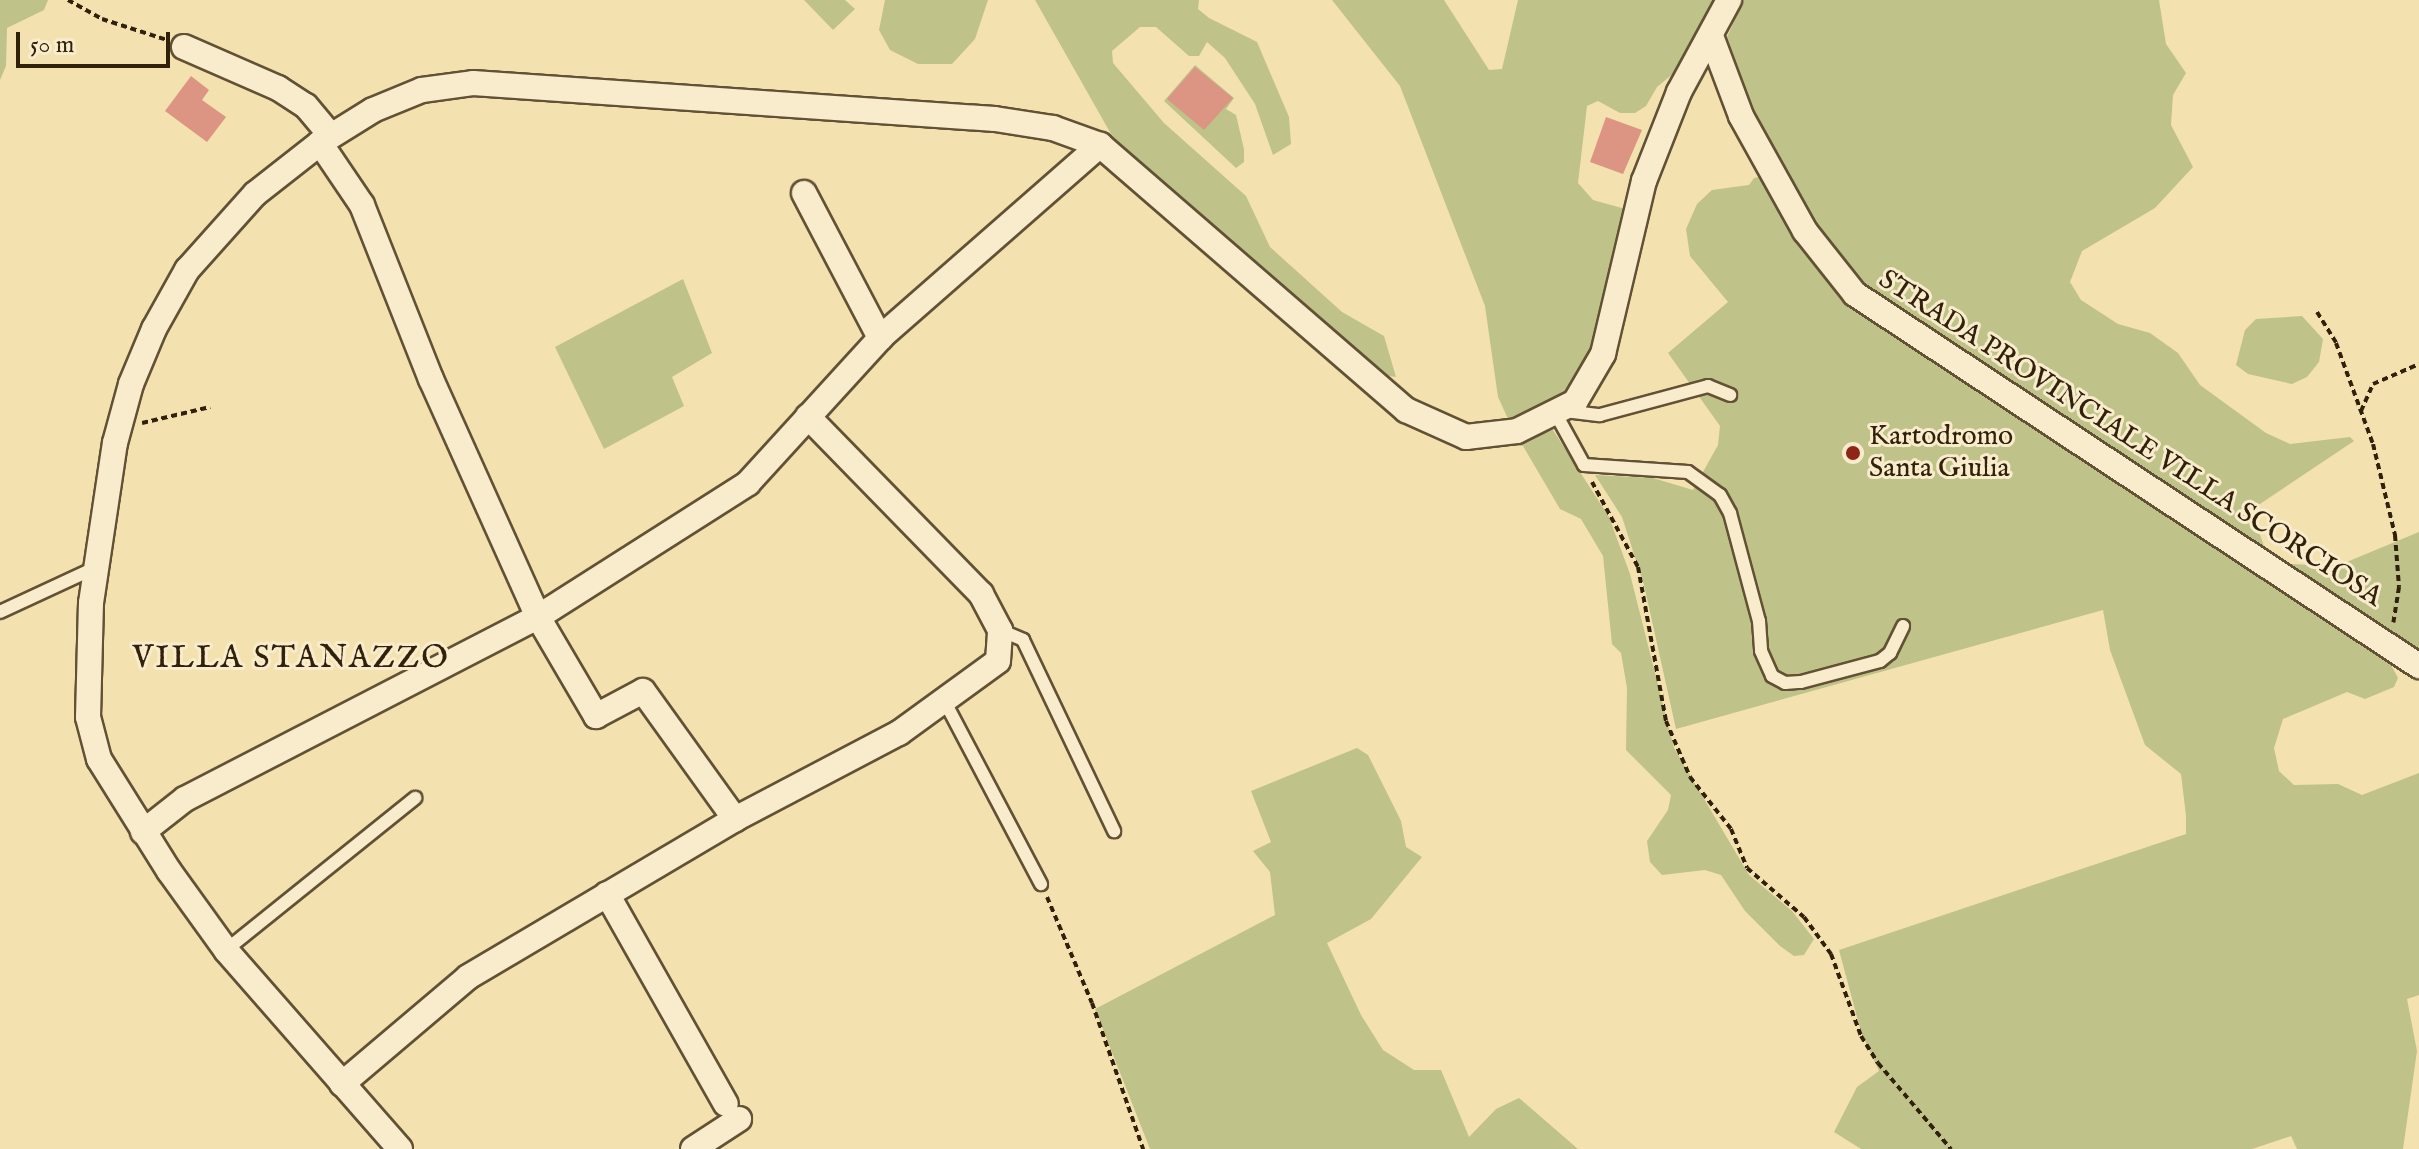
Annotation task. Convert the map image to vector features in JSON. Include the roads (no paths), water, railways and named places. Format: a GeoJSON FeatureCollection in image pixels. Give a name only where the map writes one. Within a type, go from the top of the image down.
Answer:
{"type":"FeatureCollection","features":[{"type":"Feature","properties":{"kind":"street"},"geometry":{"type":"LineString","coordinates":[[400,1149],[377,1138],[342,1084],[226,950],[143,832],[99,759],[88,717],[85,689],[96,568],[120,426],[154,329],[187,270],[255,194],[325,139],[422,90],[520,83],[719,104],[995,119],[1053,128],[1100,145],[1406,410],[1466,437],[1517,431],[1560,413],[1575,402],[1603,354],[1644,181],[1679,92],[1729,0]]}},
{"type":"Feature","properties":{"kind":"street","name":"STRADA PROVINCIALE VILLA SCORCIOSA"},"geometry":{"type":"LineString","coordinates":[[1711,36],[1741,116],[1798,218],[1855,294],[2419,666]]}},
{"type":"Feature","properties":{"kind":"street"},"geometry":{"type":"LineString","coordinates":[[184,47],[278,88],[306,106],[362,205],[431,379],[538,617],[596,716],[643,691],[735,819]]}},
{"type":"Feature","properties":{"kind":"street"},"geometry":{"type":"LineString","coordinates":[[143,832],[185,799],[538,617],[748,483],[880,338],[1100,145]]}},
{"type":"Feature","properties":{"kind":"street"},"geometry":{"type":"LineString","coordinates":[[804,193],[880,338]]}},
{"type":"Feature","properties":{"kind":"street"},"geometry":{"type":"LineString","coordinates":[[342,1084],[468,977],[735,819],[899,733],[998,661],[1000,630],[981,594],[808,417]]}},
{"type":"Feature","properties":{"kind":"street"},"geometry":{"type":"LineString","coordinates":[[607,894],[733,1111],[693,1149]]}},
{"type":"Feature","properties":{"kind":"lane"},"geometry":{"type":"LineString","coordinates":[[1730,395],[1708,386],[1602,414],[1560,413],[1584,465],[1672,468],[1708,482],[1730,513],[1766,668],[1785,683],[1880,661],[1890,653],[1903,626]]}},
{"type":"Feature","properties":{"kind":"lane"},"geometry":{"type":"LineString","coordinates":[[0,612],[96,568]]}},
{"type":"Feature","properties":{"kind":"lane"},"geometry":{"type":"LineString","coordinates":[[1000,630],[1023,640],[1114,831]]}},
{"type":"Feature","properties":{"kind":"lane"},"geometry":{"type":"LineString","coordinates":[[945,702],[1041,884]]}},
{"type":"Feature","properties":{"kind":"lane"},"geometry":{"type":"LineString","coordinates":[[226,950],[415,798]]}},
{"type":"Feature","properties":{"kind":"place","name":"Kartodromo Santa Giulia"},"geometry":{"type":"Point","coordinates":[1853,453]}},
{"type":"Feature","properties":{"kind":"district","name":"VILLA STANAZZO"},"geometry":{"type":"Point","coordinates":[291,659]}}]}
